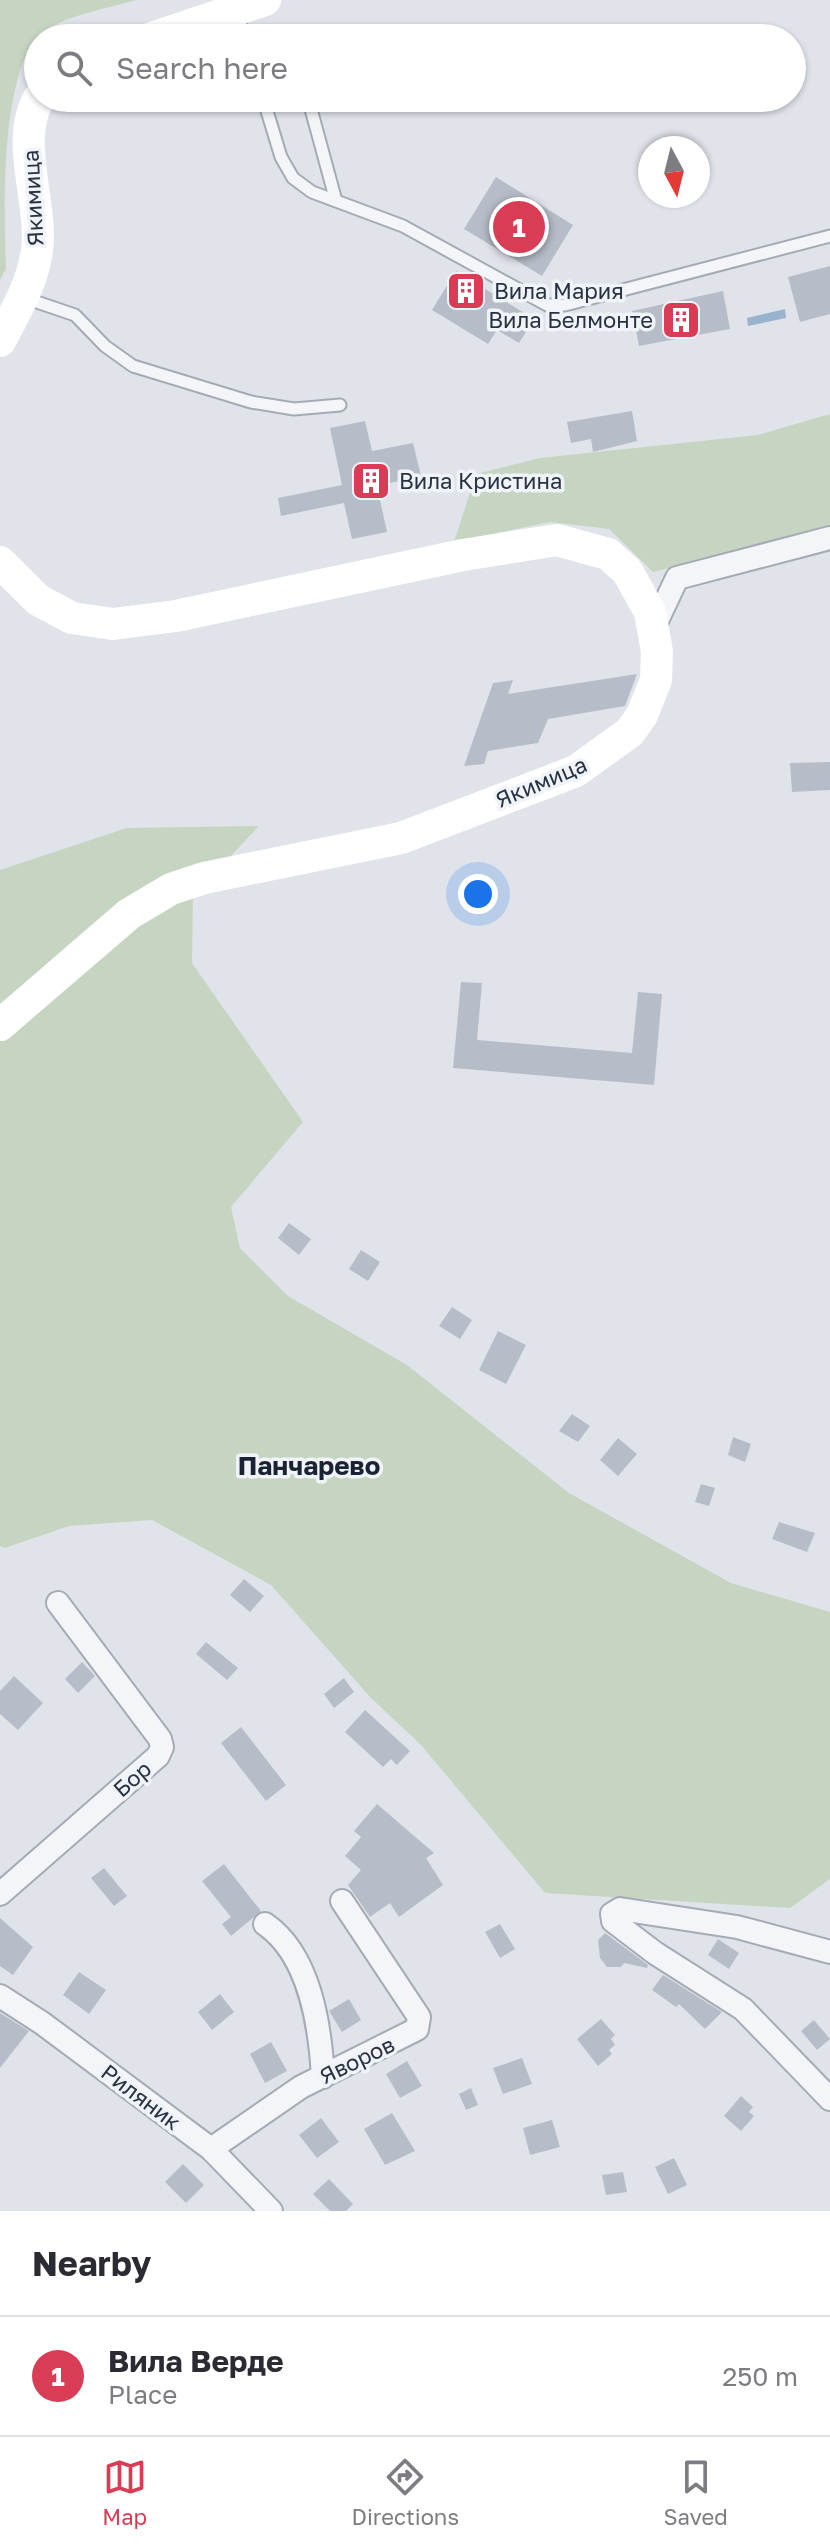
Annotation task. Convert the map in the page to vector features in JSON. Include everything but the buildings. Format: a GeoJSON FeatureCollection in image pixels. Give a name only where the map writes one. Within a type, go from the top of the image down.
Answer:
{"type":"FeatureCollection","features":[{"type":"Feature","properties":{"kind":"street"},"geometry":{"type":"LineString","coordinates":[[211,24],[249,15]]}},
{"type":"Feature","properties":{"kind":"street","name":"Якимица"},"geometry":{"type":"LineString","coordinates":[[0,341],[32,276],[38,248],[29,129],[34,112]]}},
{"type":"Feature","properties":{"kind":"street"},"geometry":{"type":"LineString","coordinates":[[654,627],[677,578],[830,538]]}},
{"type":"Feature","properties":{"kind":"street","name":"Якимица"},"geometry":{"type":"LineString","coordinates":[[0,562],[38,600],[72,618],[113,624],[176,616],[463,555],[557,540],[608,554],[636,584],[654,627],[656,680],[642,715],[630,732],[576,771],[401,838],[204,878],[171,889],[129,914],[0,1025]]}},
{"type":"Feature","properties":{"kind":"street","name":"Бор"},"geometry":{"type":"LineString","coordinates":[[0,1894],[158,1756],[162,1747],[160,1739],[58,1603]]}},
{"type":"Feature","properties":{"kind":"street","name":"Яворов"},"geometry":{"type":"LineString","coordinates":[[211,2149],[301,2087],[417,2029],[419,2017],[342,1901]]}},
{"type":"Feature","properties":{"kind":"street"},"geometry":{"type":"LineString","coordinates":[[830,1952],[737,1927],[620,1909],[612,1914],[613,1921],[655,1953],[743,2009],[830,2099]]}},
{"type":"Feature","properties":{"kind":"street"},"geometry":{"type":"LineString","coordinates":[[265,1924],[278,1933],[308,1987],[323,2077]]}},
{"type":"Feature","properties":{"kind":"street","name":"Риляник"},"geometry":{"type":"LineString","coordinates":[[0,1996],[211,2149],[271,2211]]}},
{"type":"Feature","properties":{"kind":"lane"},"geometry":{"type":"LineString","coordinates":[[267,112],[281,157],[293,178],[312,192],[403,226],[547,305],[565,305],[830,236]]}},
{"type":"Feature","properties":{"kind":"lane"},"geometry":{"type":"LineString","coordinates":[[312,112],[336,201]]}},
{"type":"Feature","properties":{"kind":"lane"},"geometry":{"type":"LineString","coordinates":[[23,297],[75,315],[105,346],[133,366],[251,402],[294,409],[340,405]]}},
{"type":"Feature","properties":{"kind":"green space"},"geometry":{"type":"Polygon","coordinates":[[[0,0],[136,0],[57,24],[24,24],[24,61],[12,108],[5,177],[6,269],[0,280],[0,0]]]}},
{"type":"Feature","properties":{"kind":"green space"},"geometry":{"type":"Polygon","coordinates":[[[830,414],[830,529],[653,572],[609,529],[550,522],[454,542],[476,474],[540,458],[758,435],[830,414]]]}},
{"type":"Feature","properties":{"kind":"green space"},"geometry":{"type":"Polygon","coordinates":[[[259,826],[193,896],[192,963],[303,1122],[231,1207],[240,1248],[288,1296],[407,1365],[569,1493],[731,1583],[830,1612],[830,1879],[790,1908],[545,1893],[421,1745],[370,1697],[271,1585],[152,1520],[69,1526],[5,1548],[0,1546],[0,870],[127,828],[259,826]]]}},
{"type":"Feature","properties":{"kind":"water"},"geometry":{"type":"Polygon","coordinates":[[[785,309],[786,318],[748,326],[747,318],[785,309]]]}},
{"type":"Feature","properties":{"kind":"place","name":"Вила Верде"},"geometry":{"type":"Point","coordinates":[519,227]}},
{"type":"Feature","properties":{"kind":"place","name":"Вила Мария"},"geometry":{"type":"Point","coordinates":[466,291]}},
{"type":"Feature","properties":{"kind":"place","name":"Вила Белмонте"},"geometry":{"type":"Point","coordinates":[681,320]}},
{"type":"Feature","properties":{"kind":"place","name":"Вила Кристина"},"geometry":{"type":"Point","coordinates":[371,481]}},
{"type":"Feature","properties":{"kind":"district","name":"Панчарево"},"geometry":{"type":"Point","coordinates":[309,1466]}}]}
